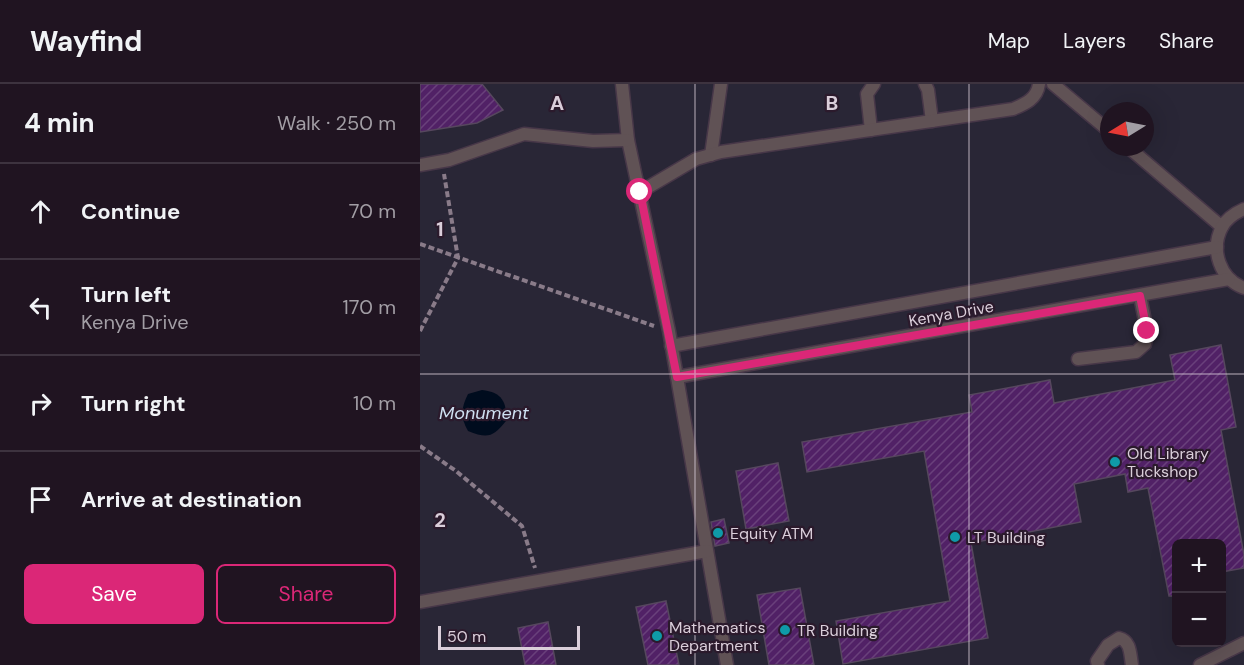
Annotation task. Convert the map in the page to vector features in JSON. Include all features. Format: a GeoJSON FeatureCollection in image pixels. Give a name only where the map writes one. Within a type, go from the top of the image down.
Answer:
{"type":"FeatureCollection","features":[{"type":"Feature","properties":{"kind":"lane"},"geometry":{"type":"LineString","coordinates":[[622,84],[628,140],[669,331],[727,665]]}},
{"type":"Feature","properties":{"kind":"lane"},"geometry":{"type":"LineString","coordinates":[[711,155],[721,84]]}},
{"type":"Feature","properties":{"kind":"lane"},"geometry":{"type":"LineString","coordinates":[[871,130],[867,94],[873,84]]}},
{"type":"Feature","properties":{"kind":"lane"},"geometry":{"type":"LineString","coordinates":[[925,84],[928,90],[932,121]]}},
{"type":"Feature","properties":{"kind":"lane"},"geometry":{"type":"LineString","coordinates":[[640,192],[696,159],[711,155],[1013,109],[1028,103],[1038,91],[1039,84]]}},
{"type":"Feature","properties":{"kind":"lane"},"geometry":{"type":"LineString","coordinates":[[1053,84],[1100,123]]}},
{"type":"Feature","properties":{"kind":"lane"},"geometry":{"type":"LineString","coordinates":[[420,165],[442,161],[524,134],[593,141],[628,140]]}},
{"type":"Feature","properties":{"kind":"lane"},"geometry":{"type":"LineString","coordinates":[[1139,156],[1222,226]]}},
{"type":"Feature","properties":{"kind":"lane"},"geometry":{"type":"LineString","coordinates":[[1244,208],[1222,226],[1217,240],[1217,255],[1221,268],[1229,279],[1244,288]]}},
{"type":"Feature","properties":{"kind":"lane","name":"Kenya Drive"},"geometry":{"type":"LineString","coordinates":[[671,346],[1217,247]]}},
{"type":"Feature","properties":{"kind":"lane","name":"Kenya Drive"},"geometry":{"type":"LineString","coordinates":[[677,377],[1229,279]]}},
{"type":"Feature","properties":{"kind":"lane"},"geometry":{"type":"LineString","coordinates":[[1078,359],[1136,352],[1145,344],[1147,331],[1140,296]]}},
{"type":"Feature","properties":{"kind":"lane"},"geometry":{"type":"LineString","coordinates":[[420,602],[707,551]]}},
{"type":"Feature","properties":{"kind":"lane"},"geometry":{"type":"LineString","coordinates":[[1098,665],[1097,661],[1108,645],[1119,638],[1125,640],[1129,645],[1132,665]]}},
{"type":"Feature","properties":{"kind":"lane"},"geometry":{"type":"LineString","coordinates":[[1200,665],[1244,643]]}},
{"type":"Feature","properties":{"kind":"path"},"geometry":{"type":"LineString","coordinates":[[420,331],[458,258],[442,161]]}},
{"type":"Feature","properties":{"kind":"path"},"geometry":{"type":"LineString","coordinates":[[420,244],[669,331]]}},
{"type":"Feature","properties":{"kind":"path"},"geometry":{"type":"LineString","coordinates":[[420,446],[456,471],[522,526],[539,581]]}},
{"type":"Feature","properties":{"kind":"shaded area"},"geometry":{"type":"Polygon","coordinates":[[[420,84],[1244,84],[1244,665],[420,665],[420,84]]]}},
{"type":"Feature","properties":{"kind":"water","name":"Monument"},"geometry":{"type":"Polygon","coordinates":[[[482,390],[494,393],[502,399],[506,414],[506,421],[494,433],[485,436],[468,431],[463,417],[463,408],[468,394],[482,390]]]}},
{"type":"Feature","properties":{"kind":"building"},"geometry":{"type":"Polygon","coordinates":[[[420,84],[482,84],[503,110],[477,123],[420,132],[420,84]]]}},
{"type":"Feature","properties":{"kind":"building","name":"Old Library Tuckshop"},"geometry":{"type":"Polygon","coordinates":[[[1221,345],[1236,427],[1221,430],[1244,555],[1244,568],[1226,571],[1226,539],[1172,539],[1172,596],[1169,596],[1148,488],[1128,492],[1125,474],[1074,484],[1081,522],[971,543],[988,638],[843,664],[836,621],[950,601],[924,451],[807,472],[802,442],[972,412],[969,395],[1050,380],[1054,403],[1175,380],[1170,355],[1221,345]]]}},
{"type":"Feature","properties":{"kind":"building"},"geometry":{"type":"Polygon","coordinates":[[[778,463],[789,521],[746,529],[736,471],[778,463]]]}},
{"type":"Feature","properties":{"kind":"building","name":"Equity ATM"},"geometry":{"type":"Polygon","coordinates":[[[724,519],[729,543],[715,546],[711,522],[724,519]]]}},
{"type":"Feature","properties":{"kind":"building","name":"TR Building"},"geometry":{"type":"Polygon","coordinates":[[[800,588],[814,665],[769,665],[757,595],[800,588]]]}},
{"type":"Feature","properties":{"kind":"building","name":"Mathematics Department"},"geometry":{"type":"Polygon","coordinates":[[[666,601],[679,665],[648,665],[636,607],[666,601]]]}},
{"type":"Feature","properties":{"kind":"building"},"geometry":{"type":"Polygon","coordinates":[[[548,622],[556,665],[525,665],[518,628],[548,622]]]}},
{"type":"Feature","properties":{"kind":"place","name":"Old Library Tuckshop"},"geometry":{"type":"Point","coordinates":[1115,462]}},
{"type":"Feature","properties":{"kind":"place","name":"Equity ATM"},"geometry":{"type":"Point","coordinates":[718,533]}},
{"type":"Feature","properties":{"kind":"place","name":"LT Building"},"geometry":{"type":"Point","coordinates":[955,537]}},
{"type":"Feature","properties":{"kind":"place","name":"TR Building"},"geometry":{"type":"Point","coordinates":[785,630]}},
{"type":"Feature","properties":{"kind":"place","name":"Mathematics Department"},"geometry":{"type":"Point","coordinates":[657,636]}},
{"type":"Feature","properties":{"kind":"route"},"geometry":{"type":"LineString","coordinates":[[640,192],[677,377],[1140,296],[1147,331]]}}]}
